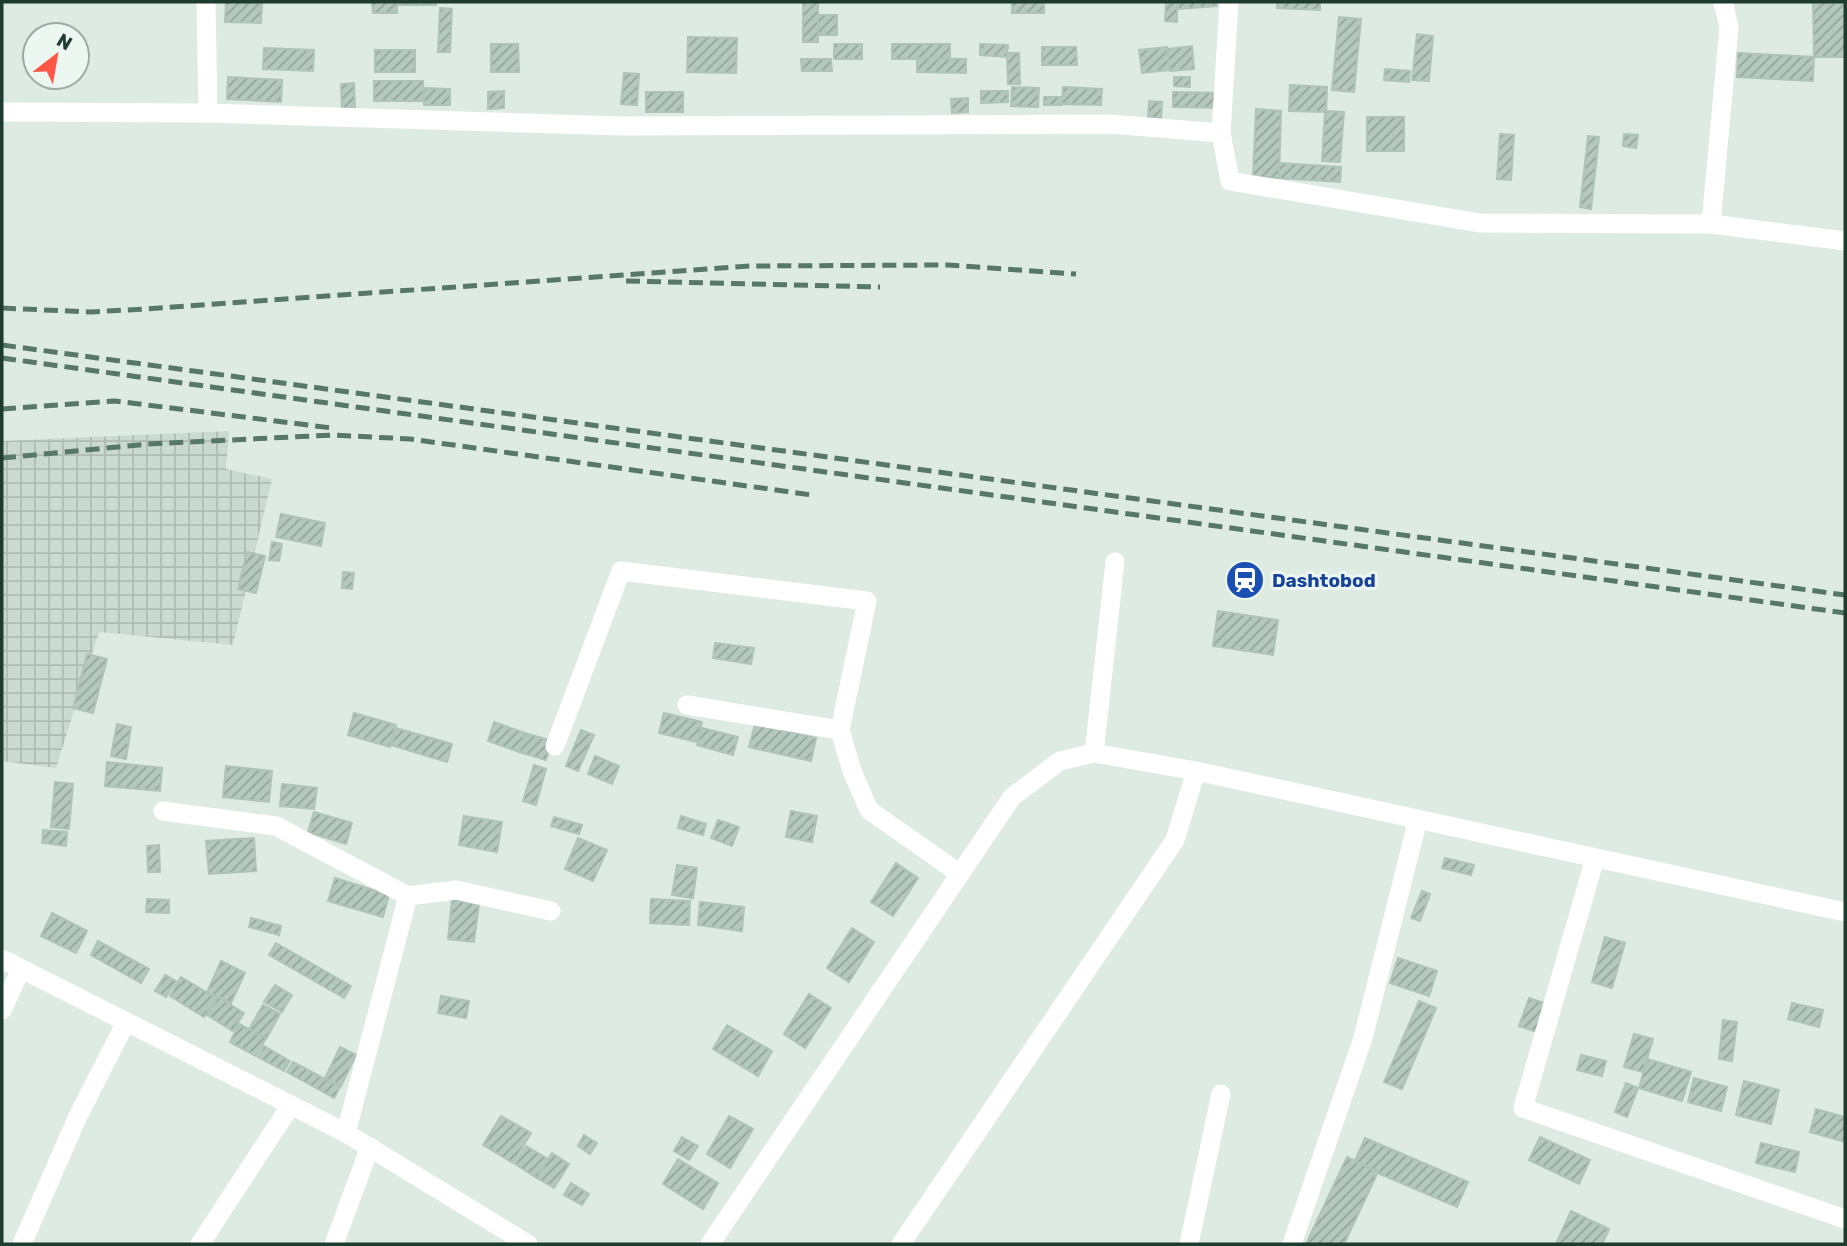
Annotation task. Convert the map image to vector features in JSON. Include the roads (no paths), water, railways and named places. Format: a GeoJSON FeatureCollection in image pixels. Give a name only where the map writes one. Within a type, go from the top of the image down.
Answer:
{"type":"FeatureCollection","features":[{"type":"Feature","properties":{"kind":"street"},"geometry":{"type":"LineString","coordinates":[[206,2],[208,113]]}},
{"type":"Feature","properties":{"kind":"street"},"geometry":{"type":"LineString","coordinates":[[1229,2],[1221,133],[1230,181],[1480,223],[1711,224],[1845,241]]}},
{"type":"Feature","properties":{"kind":"street"},"geometry":{"type":"LineString","coordinates":[[1711,224],[1729,27],[1723,2]]}},
{"type":"Feature","properties":{"kind":"street"},"geometry":{"type":"LineString","coordinates":[[2,112],[208,113],[622,126],[1110,124],[1221,133]]}},
{"type":"Feature","properties":{"kind":"street"},"geometry":{"type":"LineString","coordinates":[[1094,753],[1115,562]]}},
{"type":"Feature","properties":{"kind":"street"},"geometry":{"type":"LineString","coordinates":[[555,746],[621,571],[867,601],[840,730],[869,810],[960,874]]}},
{"type":"Feature","properties":{"kind":"street"},"geometry":{"type":"LineString","coordinates":[[687,705],[840,730]]}},
{"type":"Feature","properties":{"kind":"street"},"geometry":{"type":"LineString","coordinates":[[710,1244],[1012,797],[1060,761],[1094,753],[1196,771],[1845,912]]}},
{"type":"Feature","properties":{"kind":"street"},"geometry":{"type":"LineString","coordinates":[[901,1244],[1175,840],[1196,771]]}},
{"type":"Feature","properties":{"kind":"street"},"geometry":{"type":"LineString","coordinates":[[163,811],[276,826],[408,896],[456,890],[551,911]]}},
{"type":"Feature","properties":{"kind":"street"},"geometry":{"type":"LineString","coordinates":[[1292,1244],[1363,1038],[1418,819]]}},
{"type":"Feature","properties":{"kind":"street"},"geometry":{"type":"LineString","coordinates":[[1595,858],[1523,1108],[1845,1219]]}},
{"type":"Feature","properties":{"kind":"street"},"geometry":{"type":"LineString","coordinates":[[346,1133],[408,896]]}},
{"type":"Feature","properties":{"kind":"street"},"geometry":{"type":"LineString","coordinates":[[2,959],[346,1133],[528,1244]]}},
{"type":"Feature","properties":{"kind":"street"},"geometry":{"type":"LineString","coordinates":[[2,1010],[21,969]]}},
{"type":"Feature","properties":{"kind":"street"},"geometry":{"type":"LineString","coordinates":[[22,1244],[78,1116],[126,1022]]}},
{"type":"Feature","properties":{"kind":"street"},"geometry":{"type":"LineString","coordinates":[[1189,1244],[1221,1094]]}},
{"type":"Feature","properties":{"kind":"street"},"geometry":{"type":"LineString","coordinates":[[200,1244],[291,1105]]}},
{"type":"Feature","properties":{"kind":"street"},"geometry":{"type":"LineString","coordinates":[[334,1244],[370,1147]]}},
{"type":"Feature","properties":{"kind":"railway"},"geometry":{"type":"LineString","coordinates":[[2,308],[91,312],[145,309],[750,266],[948,265],[1076,274]]}},
{"type":"Feature","properties":{"kind":"railway"},"geometry":{"type":"LineString","coordinates":[[626,281],[880,287]]}},
{"type":"Feature","properties":{"kind":"railway"},"geometry":{"type":"LineString","coordinates":[[2,345],[1845,595]]}},
{"type":"Feature","properties":{"kind":"railway"},"geometry":{"type":"LineString","coordinates":[[2,358],[1845,613]]}},
{"type":"Feature","properties":{"kind":"railway"},"geometry":{"type":"LineString","coordinates":[[2,409],[115,401],[332,428]]}},
{"type":"Feature","properties":{"kind":"railway"},"geometry":{"type":"LineString","coordinates":[[2,458],[148,444],[333,435],[410,439],[812,495]]}},
{"type":"Feature","properties":{"kind":"place","name":"Dashtobod"},"geometry":{"type":"Point","coordinates":[1245,580]}}]}
